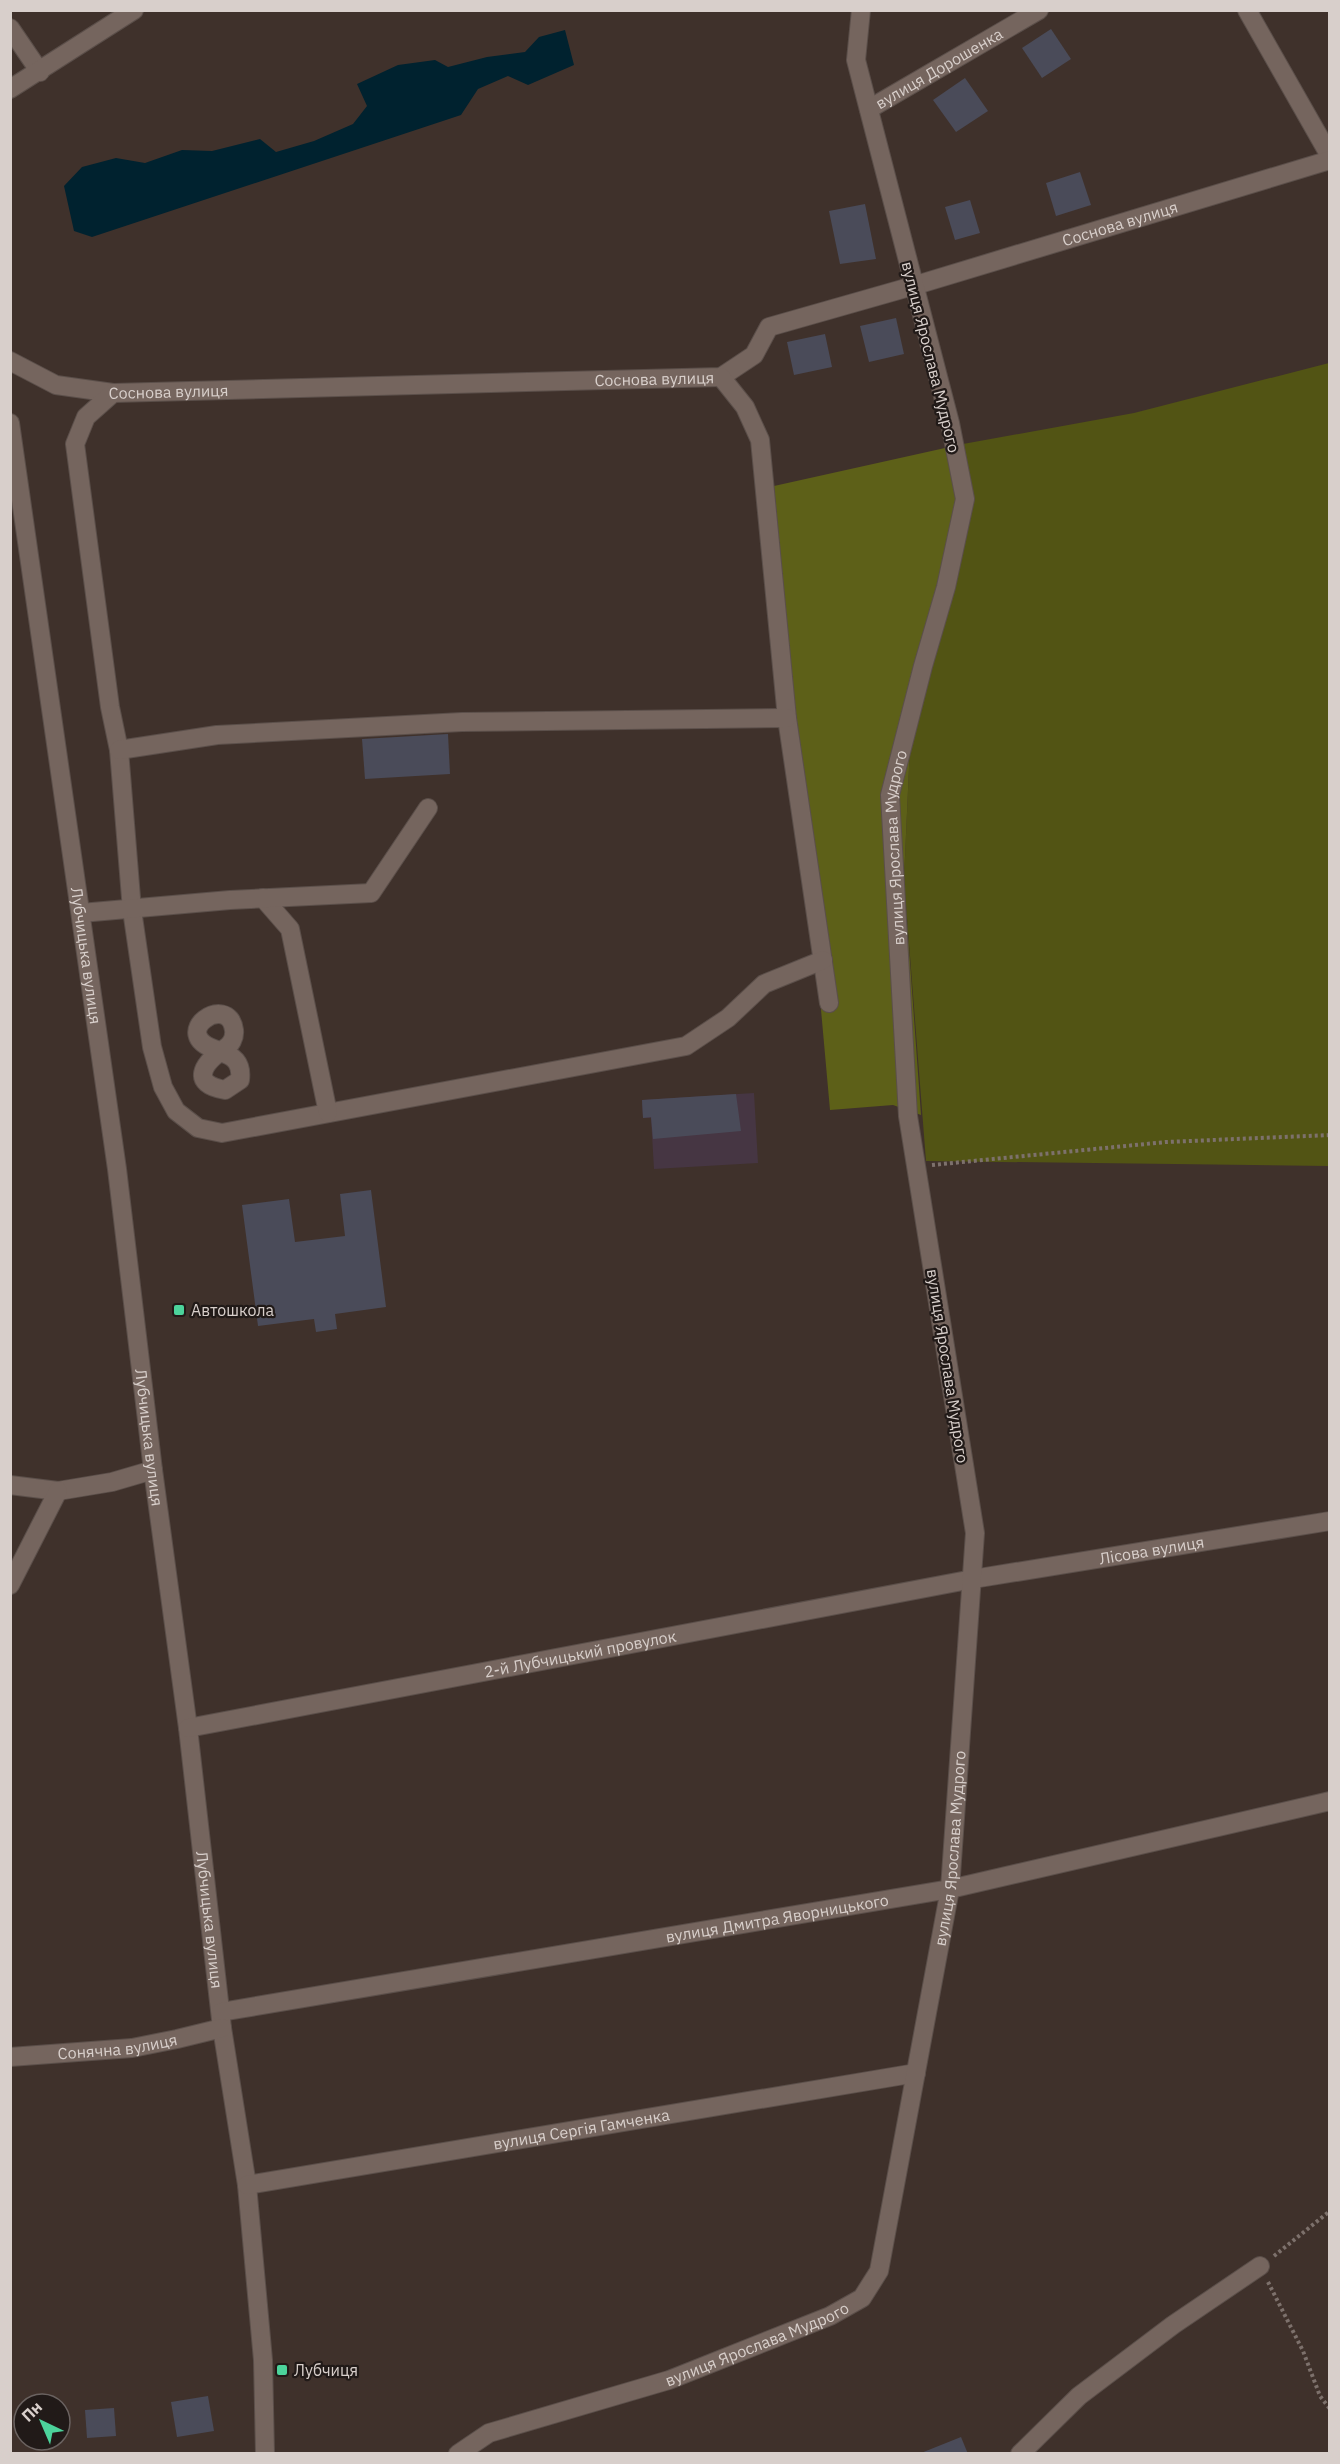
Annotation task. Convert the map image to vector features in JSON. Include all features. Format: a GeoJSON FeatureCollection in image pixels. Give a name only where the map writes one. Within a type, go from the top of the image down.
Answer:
{"type":"FeatureCollection","features":[{"type":"Feature","properties":{"kind":"street"},"geometry":{"type":"LineString","coordinates":[[10,89],[134,10]]}},
{"type":"Feature","properties":{"kind":"street","name":"вулиця Ярослава Мудрого"},"geometry":{"type":"LineString","coordinates":[[458,2454],[489,2433],[669,2380],[830,2316],[862,2298],[879,2271],[950,1889],[975,1533],[908,1116],[890,795],[946,586],[965,499],[950,423],[856,60],[861,10]]}},
{"type":"Feature","properties":{"kind":"street","name":"вулиця Дорошенка"},"geometry":{"type":"LineString","coordinates":[[869,109],[1039,10]]}},
{"type":"Feature","properties":{"kind":"street"},"geometry":{"type":"LineString","coordinates":[[1247,10],[1329,158]]}},
{"type":"Feature","properties":{"kind":"street"},"geometry":{"type":"LineString","coordinates":[[10,27],[40,72]]}},
{"type":"Feature","properties":{"kind":"street","name":"Соснова вулиця"},"geometry":{"type":"LineString","coordinates":[[10,361],[56,385],[113,393],[721,377],[754,355],[769,327],[913,286],[1329,158]]}},
{"type":"Feature","properties":{"kind":"street"},"geometry":{"type":"LineString","coordinates":[[721,377],[745,407],[760,440],[787,718],[829,1003]]}},
{"type":"Feature","properties":{"kind":"street"},"geometry":{"type":"LineString","coordinates":[[113,393],[86,417],[75,444],[119,750],[132,910],[152,1047],[163,1087],[177,1111],[198,1128],[222,1133],[686,1046],[728,1018],[764,984],[823,960]]}},
{"type":"Feature","properties":{"kind":"street","name":"Лубчицька вулиця"},"geometry":{"type":"LineString","coordinates":[[10,423],[16,490],[81,913],[117,1169],[153,1470],[188,1728],[221,2020],[247,2185],[263,2360],[265,2454]]}},
{"type":"Feature","properties":{"kind":"street"},"geometry":{"type":"LineString","coordinates":[[119,750],[217,735],[462,722],[787,718]]}},
{"type":"Feature","properties":{"kind":"street"},"geometry":{"type":"LineString","coordinates":[[81,913],[262,898],[371,892],[428,808]]}},
{"type":"Feature","properties":{"kind":"street"},"geometry":{"type":"LineString","coordinates":[[262,898],[290,929],[328,1113]]}},
{"type":"Feature","properties":{"kind":"street"},"geometry":{"type":"LineString","coordinates":[[218,1051],[203,1044],[198,1036],[197,1027],[202,1019],[212,1014],[220,1014],[229,1018],[234,1029],[234,1039],[227,1047],[212,1056],[204,1065],[203,1073],[207,1083],[225,1090],[240,1080],[240,1066],[235,1059],[218,1051]]}},
{"type":"Feature","properties":{"kind":"street"},"geometry":{"type":"LineString","coordinates":[[10,1485],[58,1491],[112,1482],[153,1470]]}},
{"type":"Feature","properties":{"kind":"street"},"geometry":{"type":"LineString","coordinates":[[10,1585],[58,1491]]}},
{"type":"Feature","properties":{"kind":"street","name":"Лісова вулиця"},"geometry":{"type":"LineString","coordinates":[[973,1579],[1329,1521]]}},
{"type":"Feature","properties":{"kind":"street","name":"2-й Лубчицький провулок"},"geometry":{"type":"LineString","coordinates":[[188,1728],[973,1579]]}},
{"type":"Feature","properties":{"kind":"street","name":"вулиця Дмитра Яворницького"},"geometry":{"type":"LineString","coordinates":[[221,2020],[950,1889],[1329,1801]]}},
{"type":"Feature","properties":{"kind":"street","name":"Сонячна вулиця"},"geometry":{"type":"LineString","coordinates":[[10,2057],[132,2048],[177,2039],[221,2020]]}},
{"type":"Feature","properties":{"kind":"street","name":"вулиця Сергія Гамченка"},"geometry":{"type":"LineString","coordinates":[[247,2185],[916,2073]]}},
{"type":"Feature","properties":{"kind":"street"},"geometry":{"type":"LineString","coordinates":[[1020,2454],[1079,2396],[1173,2325],[1260,2266]]}},
{"type":"Feature","properties":{"kind":"path"},"geometry":{"type":"LineString","coordinates":[[1329,1013],[1329,1022]]}},
{"type":"Feature","properties":{"kind":"path"},"geometry":{"type":"LineString","coordinates":[[916,1167],[1166,1142],[1329,1135]]}},
{"type":"Feature","properties":{"kind":"path"},"geometry":{"type":"LineString","coordinates":[[1329,2211],[1260,2266],[1303,2351],[1320,2396],[1329,2409]]}},
{"type":"Feature","properties":{"kind":"shaded area"},"geometry":{"type":"Polygon","coordinates":[[[1329,363],[1329,1166],[926,1161],[904,879],[911,723],[954,562],[963,444],[1134,413],[1329,363]]]}},
{"type":"Feature","properties":{"kind":"shaded area"},"geometry":{"type":"Polygon","coordinates":[[[963,444],[953,598],[911,723],[904,879],[921,1115],[893,1105],[830,1110],[774,486],[963,444]]]}},
{"type":"Feature","properties":{"kind":"shaded area"},"geometry":{"type":"Polygon","coordinates":[[[754,1093],[758,1163],[654,1169],[651,1118],[643,1118],[642,1100],[754,1093]]]}},
{"type":"Feature","properties":{"kind":"water"},"geometry":{"type":"Polygon","coordinates":[[[565,30],[574,65],[528,85],[508,76],[478,89],[461,115],[92,237],[74,231],[64,186],[82,167],[116,158],[145,163],[182,150],[212,151],[260,139],[276,152],[314,141],[353,124],[367,106],[357,84],[398,65],[435,60],[448,67],[487,57],[525,52],[539,37],[565,30]]]}},
{"type":"Feature","properties":{"kind":"building"},"geometry":{"type":"Polygon","coordinates":[[[1051,29],[1071,59],[1042,78],[1022,48],[1051,29]]]}},
{"type":"Feature","properties":{"kind":"building"},"geometry":{"type":"Polygon","coordinates":[[[965,78],[988,111],[956,132],[933,100],[965,78]]]}},
{"type":"Feature","properties":{"kind":"building"},"geometry":{"type":"Polygon","coordinates":[[[1080,172],[1091,205],[1056,216],[1046,183],[1080,172]]]}},
{"type":"Feature","properties":{"kind":"building"},"geometry":{"type":"Polygon","coordinates":[[[970,200],[980,233],[955,240],[945,207],[970,200]]]}},
{"type":"Feature","properties":{"kind":"building"},"geometry":{"type":"Polygon","coordinates":[[[865,204],[876,259],[840,264],[829,211],[865,204]]]}},
{"type":"Feature","properties":{"kind":"building"},"geometry":{"type":"Polygon","coordinates":[[[896,318],[904,354],[869,362],[860,326],[896,318]]]}},
{"type":"Feature","properties":{"kind":"building"},"geometry":{"type":"Polygon","coordinates":[[[825,334],[832,367],[794,375],[787,342],[825,334]]]}},
{"type":"Feature","properties":{"kind":"building"},"geometry":{"type":"Polygon","coordinates":[[[448,734],[450,774],[365,779],[362,739],[448,734]]]}},
{"type":"Feature","properties":{"kind":"building"},"geometry":{"type":"Polygon","coordinates":[[[736,1094],[741,1131],[653,1139],[651,1117],[643,1118],[642,1100],[736,1094]]]}},
{"type":"Feature","properties":{"kind":"building"},"geometry":{"type":"Polygon","coordinates":[[[371,1190],[386,1307],[335,1314],[337,1329],[316,1332],[314,1319],[258,1326],[242,1205],[289,1199],[295,1242],[345,1236],[340,1194],[371,1190]]]}},
{"type":"Feature","properties":{"kind":"building"},"geometry":{"type":"Polygon","coordinates":[[[208,2396],[214,2431],[177,2437],[171,2402],[208,2396]]]}},
{"type":"Feature","properties":{"kind":"building"},"geometry":{"type":"Polygon","coordinates":[[[114,2408],[116,2436],[87,2438],[85,2410],[114,2408]]]}},
{"type":"Feature","properties":{"kind":"building"},"geometry":{"type":"Polygon","coordinates":[[[961,2437],[968,2454],[921,2454],[921,2453],[961,2437]]]}},
{"type":"Feature","properties":{"kind":"place","name":"Автошкола"},"geometry":{"type":"Point","coordinates":[179,1310]}},
{"type":"Feature","properties":{"kind":"place","name":"Лубчиця"},"geometry":{"type":"Point","coordinates":[282,2370]}}]}
